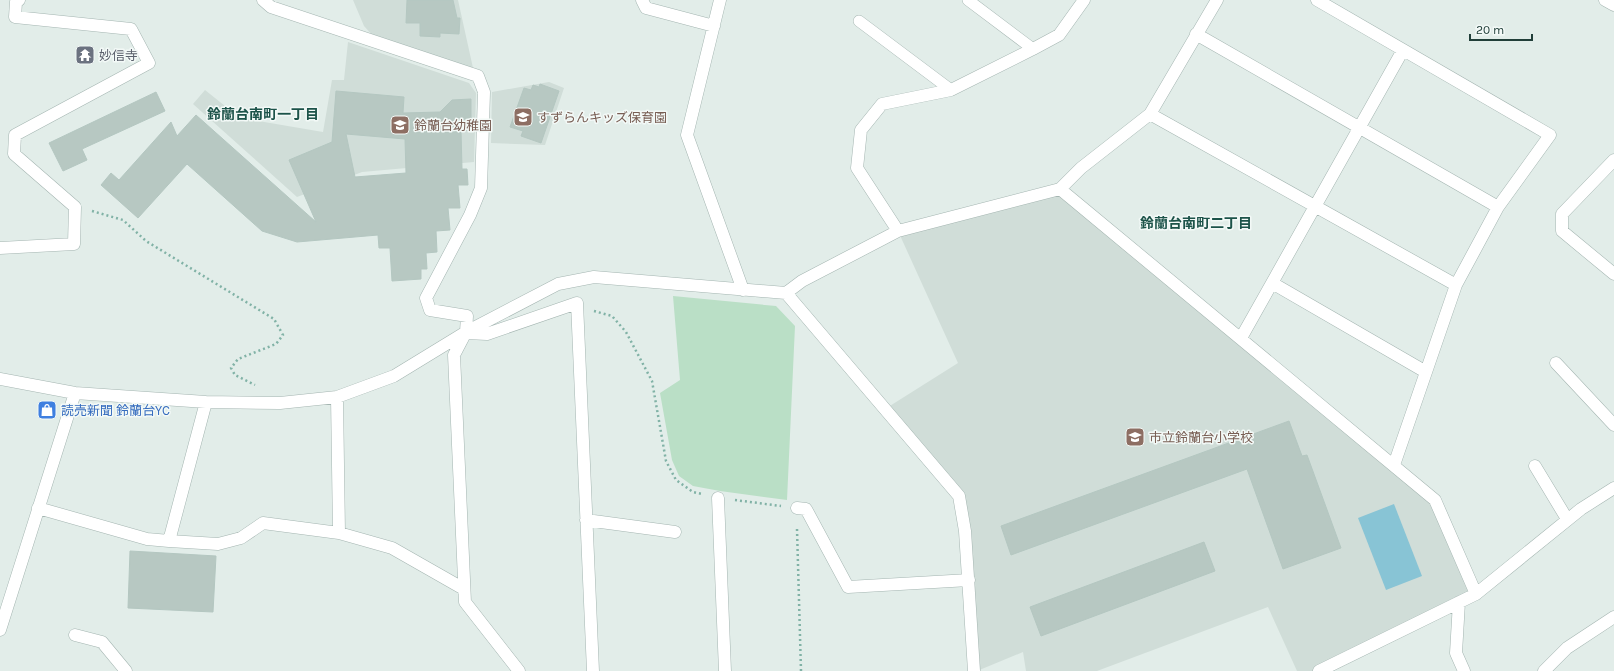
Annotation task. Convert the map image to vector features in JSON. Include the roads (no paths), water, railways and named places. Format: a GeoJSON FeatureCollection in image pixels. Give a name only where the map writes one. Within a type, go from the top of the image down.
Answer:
{"type":"FeatureCollection","features":[{"type":"Feature","properties":{"kind":"street"},"geometry":{"type":"LineString","coordinates":[[0,248],[74,244],[75,207],[14,154],[15,135],[149,63],[131,29],[15,17],[16,2],[19,0]]}},
{"type":"Feature","properties":{"kind":"street"},"geometry":{"type":"LineString","coordinates":[[263,0],[271,7],[478,76],[484,92],[481,188],[470,215],[426,298],[430,310],[467,316],[466,332],[454,354],[464,589],[466,602],[519,671]]}},
{"type":"Feature","properties":{"kind":"street"},"geometry":{"type":"LineString","coordinates":[[642,0],[646,8],[714,26]]}},
{"type":"Feature","properties":{"kind":"street"},"geometry":{"type":"LineString","coordinates":[[720,0],[687,136],[743,290]]}},
{"type":"Feature","properties":{"kind":"street"},"geometry":{"type":"LineString","coordinates":[[898,231],[857,168],[861,130],[882,104],[951,90],[1059,35],[1084,0]]}},
{"type":"Feature","properties":{"kind":"street"},"geometry":{"type":"LineString","coordinates":[[0,379],[75,393],[206,402],[280,403],[337,397],[394,376],[466,332],[558,284],[594,277],[786,293],[802,281],[898,231],[1060,189],[1081,168],[1150,114],[1217,0]]}},
{"type":"Feature","properties":{"kind":"street"},"geometry":{"type":"LineString","coordinates":[[1316,0],[1550,135],[1498,208],[1456,285],[1394,465]]}},
{"type":"Feature","properties":{"kind":"street"},"geometry":{"type":"LineString","coordinates":[[1605,0],[1614,5]]}},
{"type":"Feature","properties":{"kind":"street"},"geometry":{"type":"LineString","coordinates":[[1196,34],[1498,208]]}},
{"type":"Feature","properties":{"kind":"street"},"geometry":{"type":"LineString","coordinates":[[1241,338],[1403,50]]}},
{"type":"Feature","properties":{"kind":"street"},"geometry":{"type":"LineString","coordinates":[[1150,114],[1456,285]]}},
{"type":"Feature","properties":{"kind":"street"},"geometry":{"type":"LineString","coordinates":[[1614,160],[1562,214],[1562,231],[1614,274]]}},
{"type":"Feature","properties":{"kind":"street"},"geometry":{"type":"LineString","coordinates":[[1060,189],[1435,500],[1476,594]]}},
{"type":"Feature","properties":{"kind":"street"},"geometry":{"type":"LineString","coordinates":[[1272,283],[1426,372]]}},
{"type":"Feature","properties":{"kind":"street"},"geometry":{"type":"LineString","coordinates":[[786,293],[959,496],[965,531],[974,671]]}},
{"type":"Feature","properties":{"kind":"street"},"geometry":{"type":"LineString","coordinates":[[466,332],[488,334],[577,303],[593,671]]}},
{"type":"Feature","properties":{"kind":"street"},"geometry":{"type":"LineString","coordinates":[[1556,363],[1614,425]]}},
{"type":"Feature","properties":{"kind":"street"},"geometry":{"type":"LineString","coordinates":[[0,630],[75,393]]}},
{"type":"Feature","properties":{"kind":"street"},"geometry":{"type":"LineString","coordinates":[[337,397],[339,533]]}},
{"type":"Feature","properties":{"kind":"street"},"geometry":{"type":"LineString","coordinates":[[169,541],[206,402]]}},
{"type":"Feature","properties":{"kind":"street"},"geometry":{"type":"LineString","coordinates":[[1535,466],[1567,519]]}},
{"type":"Feature","properties":{"kind":"street"},"geometry":{"type":"LineString","coordinates":[[1320,671],[1476,594],[1567,519],[1614,488]]}},
{"type":"Feature","properties":{"kind":"street"},"geometry":{"type":"LineString","coordinates":[[718,498],[725,671]]}},
{"type":"Feature","properties":{"kind":"street"},"geometry":{"type":"LineString","coordinates":[[38,508],[147,539],[169,541],[218,544],[241,538],[263,522],[339,533],[392,548],[464,589]]}},
{"type":"Feature","properties":{"kind":"street"},"geometry":{"type":"LineString","coordinates":[[797,508],[806,509],[848,587],[968,580]]}},
{"type":"Feature","properties":{"kind":"street"},"geometry":{"type":"LineString","coordinates":[[586,520],[675,532]]}},
{"type":"Feature","properties":{"kind":"street"},"geometry":{"type":"LineString","coordinates":[[1459,602],[1456,653],[1464,671]]}},
{"type":"Feature","properties":{"kind":"street"},"geometry":{"type":"LineString","coordinates":[[1544,671],[1567,648],[1614,617]]}},
{"type":"Feature","properties":{"kind":"street"},"geometry":{"type":"LineString","coordinates":[[75,635],[102,642],[126,671]]}},
{"type":"Feature","properties":{"kind":"lane"},"geometry":{"type":"LineString","coordinates":[[968,0],[1033,49]]}},
{"type":"Feature","properties":{"kind":"lane"},"geometry":{"type":"LineString","coordinates":[[859,21],[951,90]]}},
{"type":"Feature","properties":{"kind":"water"},"geometry":{"type":"Polygon","coordinates":[[[1394,504],[1422,576],[1386,590],[1358,518],[1394,504]]]}},
{"type":"Feature","properties":{"kind":"place","name":"妙信寺"},"geometry":{"type":"Point","coordinates":[85,55]}},
{"type":"Feature","properties":{"kind":"place","name":"すずらんキッズ保育園"},"geometry":{"type":"Point","coordinates":[523,117]}},
{"type":"Feature","properties":{"kind":"place","name":"鈴蘭台幼稚園"},"geometry":{"type":"Point","coordinates":[400,125]}},
{"type":"Feature","properties":{"kind":"place","name":"読売新聞 鈴蘭台YC"},"geometry":{"type":"Point","coordinates":[47,410]}},
{"type":"Feature","properties":{"kind":"place","name":"市立鈴蘭台小学校"},"geometry":{"type":"Point","coordinates":[1135,437]}},
{"type":"Feature","properties":{"kind":"district","name":"鈴蘭台南町一丁目"},"geometry":{"type":"Point","coordinates":[263,114]}},
{"type":"Feature","properties":{"kind":"district","name":"鈴蘭台南町二丁目"},"geometry":{"type":"Point","coordinates":[1196,223]}}]}
